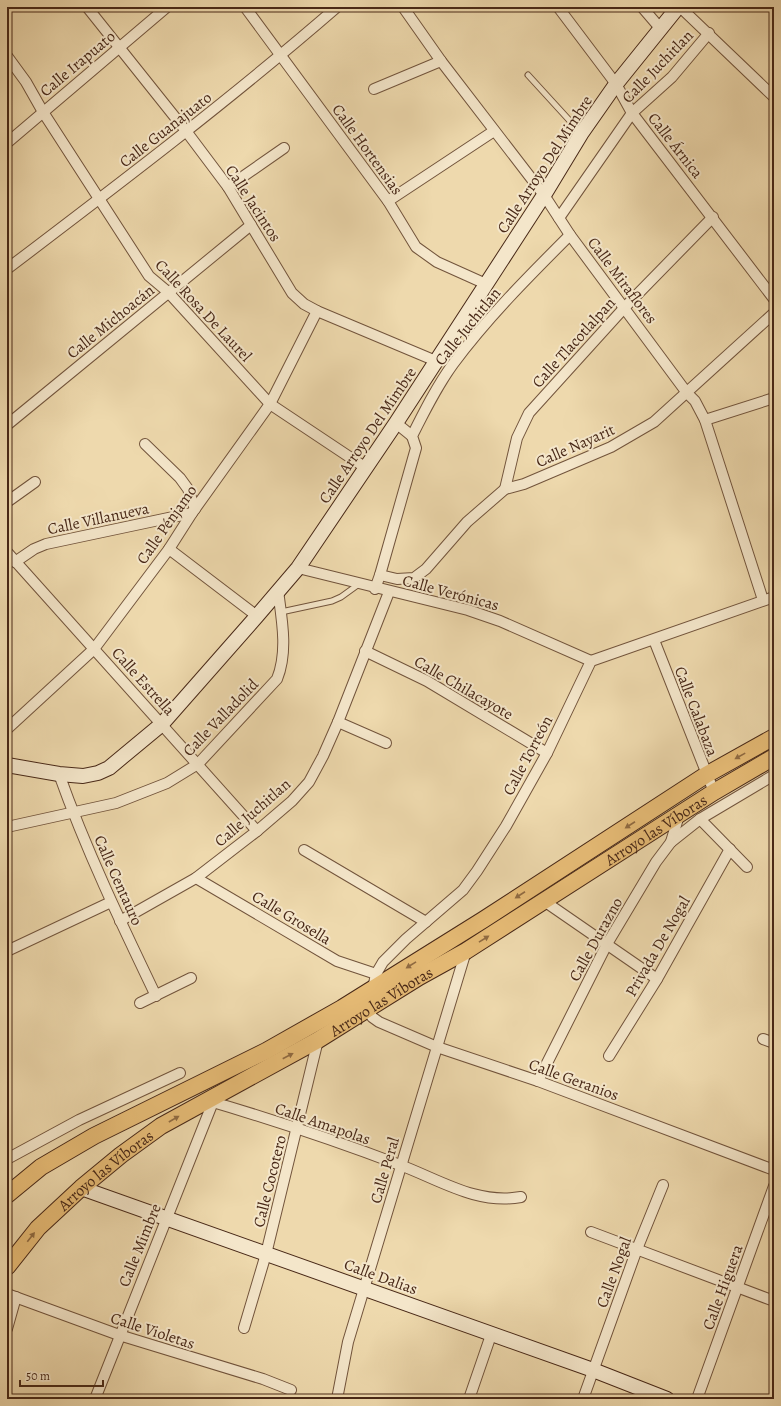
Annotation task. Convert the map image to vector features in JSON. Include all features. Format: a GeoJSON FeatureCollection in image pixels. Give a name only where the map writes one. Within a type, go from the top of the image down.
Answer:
{"type":"FeatureCollection","features":[{"type":"Feature","properties":{"kind":"main road","name":"Arroyo las Víboras"},"geometry":{"type":"LineString","coordinates":[[7,1195],[41,1167],[94,1136],[266,1051],[372,990],[706,775],[774,737]]}},
{"type":"Feature","properties":{"kind":"main road","name":"Arroyo las Víboras"},"geometry":{"type":"LineString","coordinates":[[7,1267],[38,1228],[81,1188],[121,1155],[162,1126],[318,1040],[419,977],[466,951],[679,814],[774,757]]}},
{"type":"Feature","properties":{"kind":"street","name":"Calle Jacintos"},"geometry":{"type":"LineString","coordinates":[[87,7],[186,131],[228,187],[292,293],[304,304],[317,311],[436,361]]}},
{"type":"Feature","properties":{"kind":"street","name":"Calle Irapuato"},"geometry":{"type":"LineString","coordinates":[[7,143],[167,7]]}},
{"type":"Feature","properties":{"kind":"street","name":"Calle Hortensias"},"geometry":{"type":"LineString","coordinates":[[245,7],[388,201],[408,236],[426,256],[486,284]]}},
{"type":"Feature","properties":{"kind":"street","name":"Calle Guanajuato"},"geometry":{"type":"LineString","coordinates":[[7,269],[281,56],[337,7]]}},
{"type":"Feature","properties":{"kind":"street","name":"Calle Miraflores"},"geometry":{"type":"LineString","coordinates":[[403,7],[441,61],[544,195],[570,235],[625,307],[687,393],[695,401],[705,420],[763,600]]}},
{"type":"Feature","properties":{"kind":"street","name":"Calle Árnica"},"geometry":{"type":"LineString","coordinates":[[558,7],[616,84],[632,113],[713,217],[774,300]]}},
{"type":"Feature","properties":{"kind":"street"},"geometry":{"type":"LineString","coordinates":[[642,7],[660,28]]}},
{"type":"Feature","properties":{"kind":"street"},"geometry":{"type":"LineString","coordinates":[[679,7],[709,33],[774,96]]}},
{"type":"Feature","properties":{"kind":"street","name":"Calle Arroyo Del Mimbre"},"geometry":{"type":"LineString","coordinates":[[7,765],[59,774],[83,776],[109,768],[162,724],[298,568],[396,423],[582,134],[616,84],[660,28],[679,7]]}},
{"type":"Feature","properties":{"kind":"street","name":"Calle Juchitlan"},"geometry":{"type":"LineString","coordinates":[[559,218],[632,113],[672,77],[709,33]]}},
{"type":"Feature","properties":{"kind":"street","name":"Calle Rosa De Laurel"},"geometry":{"type":"LineString","coordinates":[[7,56],[26,82],[43,112],[149,276],[168,292],[270,404],[366,468]]}},
{"type":"Feature","properties":{"kind":"street"},"geometry":{"type":"LineString","coordinates":[[374,89],[441,61]]}},
{"type":"Feature","properties":{"kind":"street"},"geometry":{"type":"LineString","coordinates":[[388,201],[494,131]]}},
{"type":"Feature","properties":{"kind":"street"},"geometry":{"type":"LineString","coordinates":[[228,187],[284,148]]}},
{"type":"Feature","properties":{"kind":"street","name":"Calle Tlacotlalpan"},"geometry":{"type":"LineString","coordinates":[[505,489],[517,438],[529,413],[625,307],[713,217]]}},
{"type":"Feature","properties":{"kind":"street","name":"Calle Michoacán"},"geometry":{"type":"LineString","coordinates":[[7,425],[251,225]]}},
{"type":"Feature","properties":{"kind":"street","name":"Calle Juchitlan"},"geometry":{"type":"LineString","coordinates":[[412,436],[452,365],[500,306],[570,235]]}},
{"type":"Feature","properties":{"kind":"street","name":"Calle Pénjamo"},"geometry":{"type":"LineString","coordinates":[[7,729],[94,649],[169,549],[193,511],[270,404],[317,311]]}},
{"type":"Feature","properties":{"kind":"street","name":"Calle Nayarit"},"geometry":{"type":"LineString","coordinates":[[380,575],[397,578],[414,578],[426,568],[467,522],[505,489],[524,484],[611,447],[654,422],[774,313]]}},
{"type":"Feature","properties":{"kind":"street"},"geometry":{"type":"LineString","coordinates":[[424,380],[438,389]]}},
{"type":"Feature","properties":{"kind":"street"},"geometry":{"type":"LineString","coordinates":[[705,420],[774,398]]}},
{"type":"Feature","properties":{"kind":"street"},"geometry":{"type":"LineString","coordinates":[[375,588],[416,448],[412,436],[396,423]]}},
{"type":"Feature","properties":{"kind":"street"},"geometry":{"type":"LineString","coordinates":[[145,444],[180,478],[188,489],[193,511]]}},
{"type":"Feature","properties":{"kind":"street"},"geometry":{"type":"LineString","coordinates":[[7,502],[35,482]]}},
{"type":"Feature","properties":{"kind":"street","name":"Calle Villanueva"},"geometry":{"type":"LineString","coordinates":[[15,562],[34,549],[46,544],[193,511]]}},
{"type":"Feature","properties":{"kind":"street"},"geometry":{"type":"LineString","coordinates":[[169,549],[257,616]]}},
{"type":"Feature","properties":{"kind":"street","name":"Calle Estrella"},"geometry":{"type":"LineString","coordinates":[[7,552],[198,764],[257,832]]}},
{"type":"Feature","properties":{"kind":"street","name":"Calle Verónicas"},"geometry":{"type":"LineString","coordinates":[[298,568],[388,592],[468,610],[500,620],[591,661]]}},
{"type":"Feature","properties":{"kind":"street","name":"Calle Valladolid"},"geometry":{"type":"LineString","coordinates":[[7,827],[116,803],[167,783],[198,764],[277,679],[281,669],[284,650],[278,592]]}},
{"type":"Feature","properties":{"kind":"street","name":"Calle Juchitlan"},"geometry":{"type":"LineString","coordinates":[[120,921],[196,878],[257,832],[292,801],[309,782],[323,756],[338,722],[388,592]]}},
{"type":"Feature","properties":{"kind":"street"},"geometry":{"type":"LineString","coordinates":[[591,661],[654,640],[774,596]]}},
{"type":"Feature","properties":{"kind":"street","name":"Calle Calabaza"},"geometry":{"type":"LineString","coordinates":[[654,640],[714,792]]}},
{"type":"Feature","properties":{"kind":"street","name":"Calle Chilacayote"},"geometry":{"type":"LineString","coordinates":[[365,651],[427,681],[548,752]]}},
{"type":"Feature","properties":{"kind":"street","name":"Calle Torreón"},"geometry":{"type":"LineString","coordinates":[[369,1009],[376,974],[383,962],[463,890],[498,839],[548,752],[591,661]]}},
{"type":"Feature","properties":{"kind":"street"},"geometry":{"type":"LineString","coordinates":[[338,722],[386,743]]}},
{"type":"Feature","properties":{"kind":"street","name":"Calle Centauro"},"geometry":{"type":"LineString","coordinates":[[59,774],[73,812],[111,902],[156,996]]}},
{"type":"Feature","properties":{"kind":"street"},"geometry":{"type":"LineString","coordinates":[[671,842],[700,819],[774,775]]}},
{"type":"Feature","properties":{"kind":"street","name":"Calle Durazno"},"geometry":{"type":"LineString","coordinates":[[538,1081],[607,944],[656,862],[671,842],[679,814]]}},
{"type":"Feature","properties":{"kind":"street"},"geometry":{"type":"LineString","coordinates":[[700,819],[747,867]]}},
{"type":"Feature","properties":{"kind":"street","name":"Privada De Nogal"},"geometry":{"type":"LineString","coordinates":[[609,1056],[657,979],[730,849]]}},
{"type":"Feature","properties":{"kind":"street"},"geometry":{"type":"LineString","coordinates":[[304,850],[426,922]]}},
{"type":"Feature","properties":{"kind":"street","name":"Calle Grosella"},"geometry":{"type":"LineString","coordinates":[[196,878],[337,961],[376,974]]}},
{"type":"Feature","properties":{"kind":"street"},"geometry":{"type":"LineString","coordinates":[[544,901],[657,979]]}},
{"type":"Feature","properties":{"kind":"street"},"geometry":{"type":"LineString","coordinates":[[7,951],[111,902]]}},
{"type":"Feature","properties":{"kind":"street","name":"Calle Peral"},"geometry":{"type":"LineString","coordinates":[[337,1399],[348,1342],[366,1289],[400,1165],[466,951]]}},
{"type":"Feature","properties":{"kind":"street"},"geometry":{"type":"LineString","coordinates":[[140,1004],[191,978]]}},
{"type":"Feature","properties":{"kind":"street","name":"Calle Geranios"},"geometry":{"type":"LineString","coordinates":[[369,1009],[372,1017],[379,1022],[437,1047],[538,1081],[774,1170]]}},
{"type":"Feature","properties":{"kind":"street"},"geometry":{"type":"LineString","coordinates":[[763,1039],[774,1043]]}},
{"type":"Feature","properties":{"kind":"street","name":"Calle Cocotero"},"geometry":{"type":"LineString","coordinates":[[244,1328],[266,1254],[318,1040]]}},
{"type":"Feature","properties":{"kind":"street"},"geometry":{"type":"LineString","coordinates":[[7,1158],[79,1120],[180,1073]]}},
{"type":"Feature","properties":{"kind":"street","name":"Calle Amapolas"},"geometry":{"type":"LineString","coordinates":[[209,1101],[400,1165],[459,1190],[482,1197],[504,1200],[521,1197]]}},
{"type":"Feature","properties":{"kind":"street","name":"Calle Mimbre"},"geometry":{"type":"LineString","coordinates":[[95,1399],[166,1218],[209,1101]]}},
{"type":"Feature","properties":{"kind":"street","name":"Calle Nogal"},"geometry":{"type":"LineString","coordinates":[[583,1399],[592,1370],[637,1249],[663,1185]]}},
{"type":"Feature","properties":{"kind":"street","name":"Calle Higuera"},"geometry":{"type":"LineString","coordinates":[[697,1399],[774,1186]]}},
{"type":"Feature","properties":{"kind":"street","name":"Calle Dalias"},"geometry":{"type":"LineString","coordinates":[[81,1188],[592,1370],[668,1399]]}},
{"type":"Feature","properties":{"kind":"street"},"geometry":{"type":"LineString","coordinates":[[591,1232],[774,1301]]}},
{"type":"Feature","properties":{"kind":"street"},"geometry":{"type":"LineString","coordinates":[[7,1329],[11,1296]]}},
{"type":"Feature","properties":{"kind":"street","name":"Calle Violetas"},"geometry":{"type":"LineString","coordinates":[[11,1296],[119,1335],[263,1379],[291,1390]]}},
{"type":"Feature","properties":{"kind":"street"},"geometry":{"type":"LineString","coordinates":[[469,1399],[491,1335]]}},
{"type":"Feature","properties":{"kind":"lane"},"geometry":{"type":"LineString","coordinates":[[528,75],[582,134]]}},
{"type":"Feature","properties":{"kind":"lane"},"geometry":{"type":"LineString","coordinates":[[281,612],[332,601],[342,597],[359,584]]}}]}
